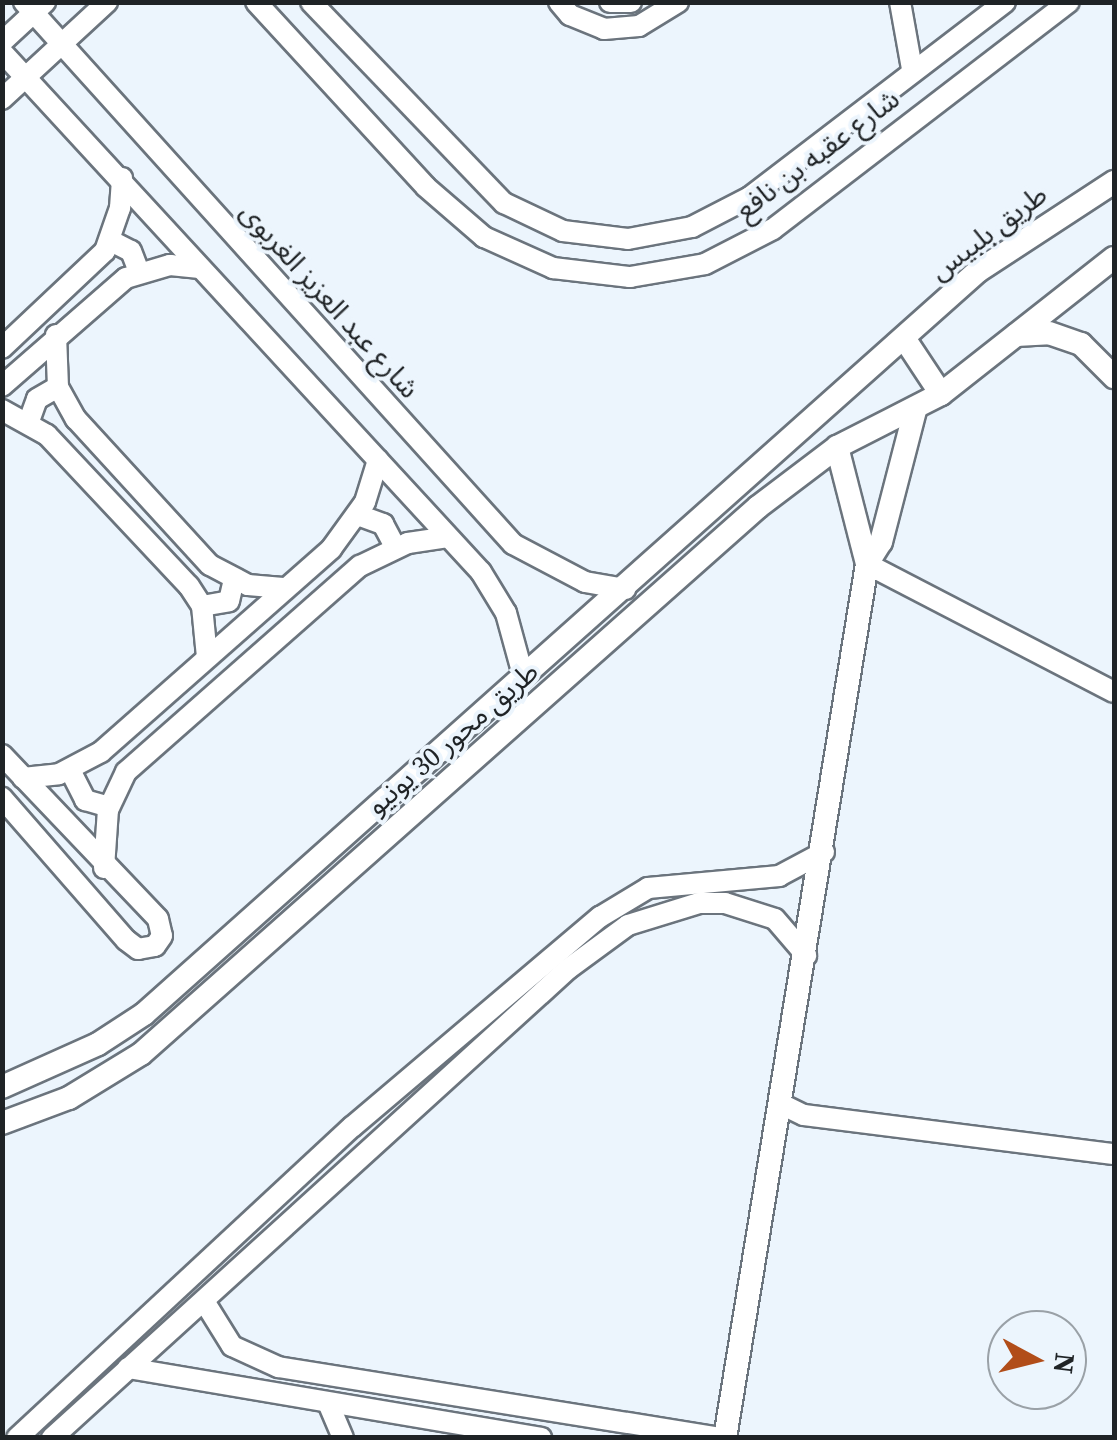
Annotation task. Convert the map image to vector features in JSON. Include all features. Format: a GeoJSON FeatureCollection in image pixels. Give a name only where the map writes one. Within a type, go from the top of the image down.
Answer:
{"type":"FeatureCollection","features":[{"type":"Feature","properties":{"kind":"street"},"geometry":{"type":"LineString","coordinates":[[2,99],[108,2]]}},
{"type":"Feature","properties":{"kind":"street","name":"شارع عقبه بن نافع"},"geometry":{"type":"LineString","coordinates":[[256,2],[426,187],[484,237],[554,268],[630,278],[705,264],[773,229],[1069,2]]}},
{"type":"Feature","properties":{"kind":"street","name":"شارع عقبه بن نافع"},"geometry":{"type":"LineString","coordinates":[[311,2],[504,204],[563,231],[628,239],[692,227],[750,197],[912,69],[998,8]]}},
{"type":"Feature","properties":{"kind":"street"},"geometry":{"type":"LineString","coordinates":[[559,2],[570,15],[604,29],[640,26],[678,2]]}},
{"type":"Feature","properties":{"kind":"street"},"geometry":{"type":"LineString","coordinates":[[610,2],[631,2]]}},
{"type":"Feature","properties":{"kind":"street"},"geometry":{"type":"LineString","coordinates":[[900,2],[912,69]]}},
{"type":"Feature","properties":{"kind":"street"},"geometry":{"type":"LineString","coordinates":[[970,2],[998,8]]}},
{"type":"Feature","properties":{"kind":"street"},"geometry":{"type":"LineString","coordinates":[[2,42],[34,6]]}},
{"type":"Feature","properties":{"kind":"street","name":"شارع عبد العزيز الغربوى"},"geometry":{"type":"LineString","coordinates":[[34,6],[62,44],[513,544],[547,566],[625,589]]}},
{"type":"Feature","properties":{"kind":"street"},"geometry":{"type":"LineString","coordinates":[[2,52],[122,178],[448,537],[499,599],[524,676]]}},
{"type":"Feature","properties":{"kind":"street"},"geometry":{"type":"LineString","coordinates":[[2,348],[87,272],[111,240],[122,178]]}},
{"type":"Feature","properties":{"kind":"street","name":"طريق بلبيس"},"geometry":{"type":"LineString","coordinates":[[904,338],[978,272],[1114,182]]}},
{"type":"Feature","properties":{"kind":"street"},"geometry":{"type":"LineString","coordinates":[[111,240],[131,251],[140,272]]}},
{"type":"Feature","properties":{"kind":"street"},"geometry":{"type":"LineString","coordinates":[[904,338],[940,394],[1114,258]]}},
{"type":"Feature","properties":{"kind":"street"},"geometry":{"type":"LineString","coordinates":[[2,386],[56,335],[140,272],[200,268]]}},
{"type":"Feature","properties":{"kind":"street"},"geometry":{"type":"LineString","coordinates":[[1016,335],[1049,333],[1081,344],[1114,377]]}},
{"type":"Feature","properties":{"kind":"street"},"geometry":{"type":"LineString","coordinates":[[56,335],[58,387],[89,434],[210,565],[234,580],[286,588]]}},
{"type":"Feature","properties":{"kind":"street","name":"طريق محور 30 يونيو"},"geometry":{"type":"LineString","coordinates":[[2,1087],[98,1044],[144,1014],[904,338]]}},
{"type":"Feature","properties":{"kind":"street"},"geometry":{"type":"LineString","coordinates":[[29,421],[38,398],[58,387]]}},
{"type":"Feature","properties":{"kind":"street","name":"طريق محور 30 يونيو"},"geometry":{"type":"LineString","coordinates":[[2,1123],[69,1098],[141,1054],[758,508],[838,447],[940,394]]}},
{"type":"Feature","properties":{"kind":"street"},"geometry":{"type":"LineString","coordinates":[[204,1301],[232,1346],[278,1367],[723,1438],[824,852],[868,564],[880,542],[916,407]]}},
{"type":"Feature","properties":{"kind":"street"},"geometry":{"type":"LineString","coordinates":[[2,410],[29,421],[202,606],[207,657]]}},
{"type":"Feature","properties":{"kind":"street"},"geometry":{"type":"LineString","coordinates":[[838,447],[868,564],[1114,692]]}},
{"type":"Feature","properties":{"kind":"street"},"geometry":{"type":"LineString","coordinates":[[23,778],[70,770],[102,752],[286,588],[358,515],[378,460]]}},
{"type":"Feature","properties":{"kind":"street"},"geometry":{"type":"LineString","coordinates":[[358,515],[383,524],[395,547]]}},
{"type":"Feature","properties":{"kind":"street"},"geometry":{"type":"LineString","coordinates":[[104,868],[109,806],[126,772],[349,574],[395,547],[448,537]]}},
{"type":"Feature","properties":{"kind":"street"},"geometry":{"type":"LineString","coordinates":[[202,606],[229,601],[234,580]]}},
{"type":"Feature","properties":{"kind":"street"},"geometry":{"type":"LineString","coordinates":[[2,755],[104,868],[158,919],[162,936],[155,946],[138,949],[126,940],[2,798]]}},
{"type":"Feature","properties":{"kind":"street"},"geometry":{"type":"LineString","coordinates":[[70,770],[78,794],[109,806]]}},
{"type":"Feature","properties":{"kind":"street"},"geometry":{"type":"LineString","coordinates":[[20,1436],[256,1218],[600,917],[648,888],[779,876],[824,852]]}},
{"type":"Feature","properties":{"kind":"street"},"geometry":{"type":"LineString","coordinates":[[52,1438],[568,969],[628,925],[699,904],[725,903],[774,919],[806,955]]}},
{"type":"Feature","properties":{"kind":"street"},"geometry":{"type":"LineString","coordinates":[[781,1104],[804,1115],[1114,1154]]}},
{"type":"Feature","properties":{"kind":"street"},"geometry":{"type":"LineString","coordinates":[[256,1218],[272,1235]]}},
{"type":"Feature","properties":{"kind":"street"},"geometry":{"type":"LineString","coordinates":[[128,1368],[541,1438]]}},
{"type":"Feature","properties":{"kind":"street"},"geometry":{"type":"LineString","coordinates":[[330,1405],[344,1438]]}},
{"type":"Feature","properties":{"kind":"street"},"geometry":{"type":"LineString","coordinates":[[401,1438],[418,1419]]}}]}
